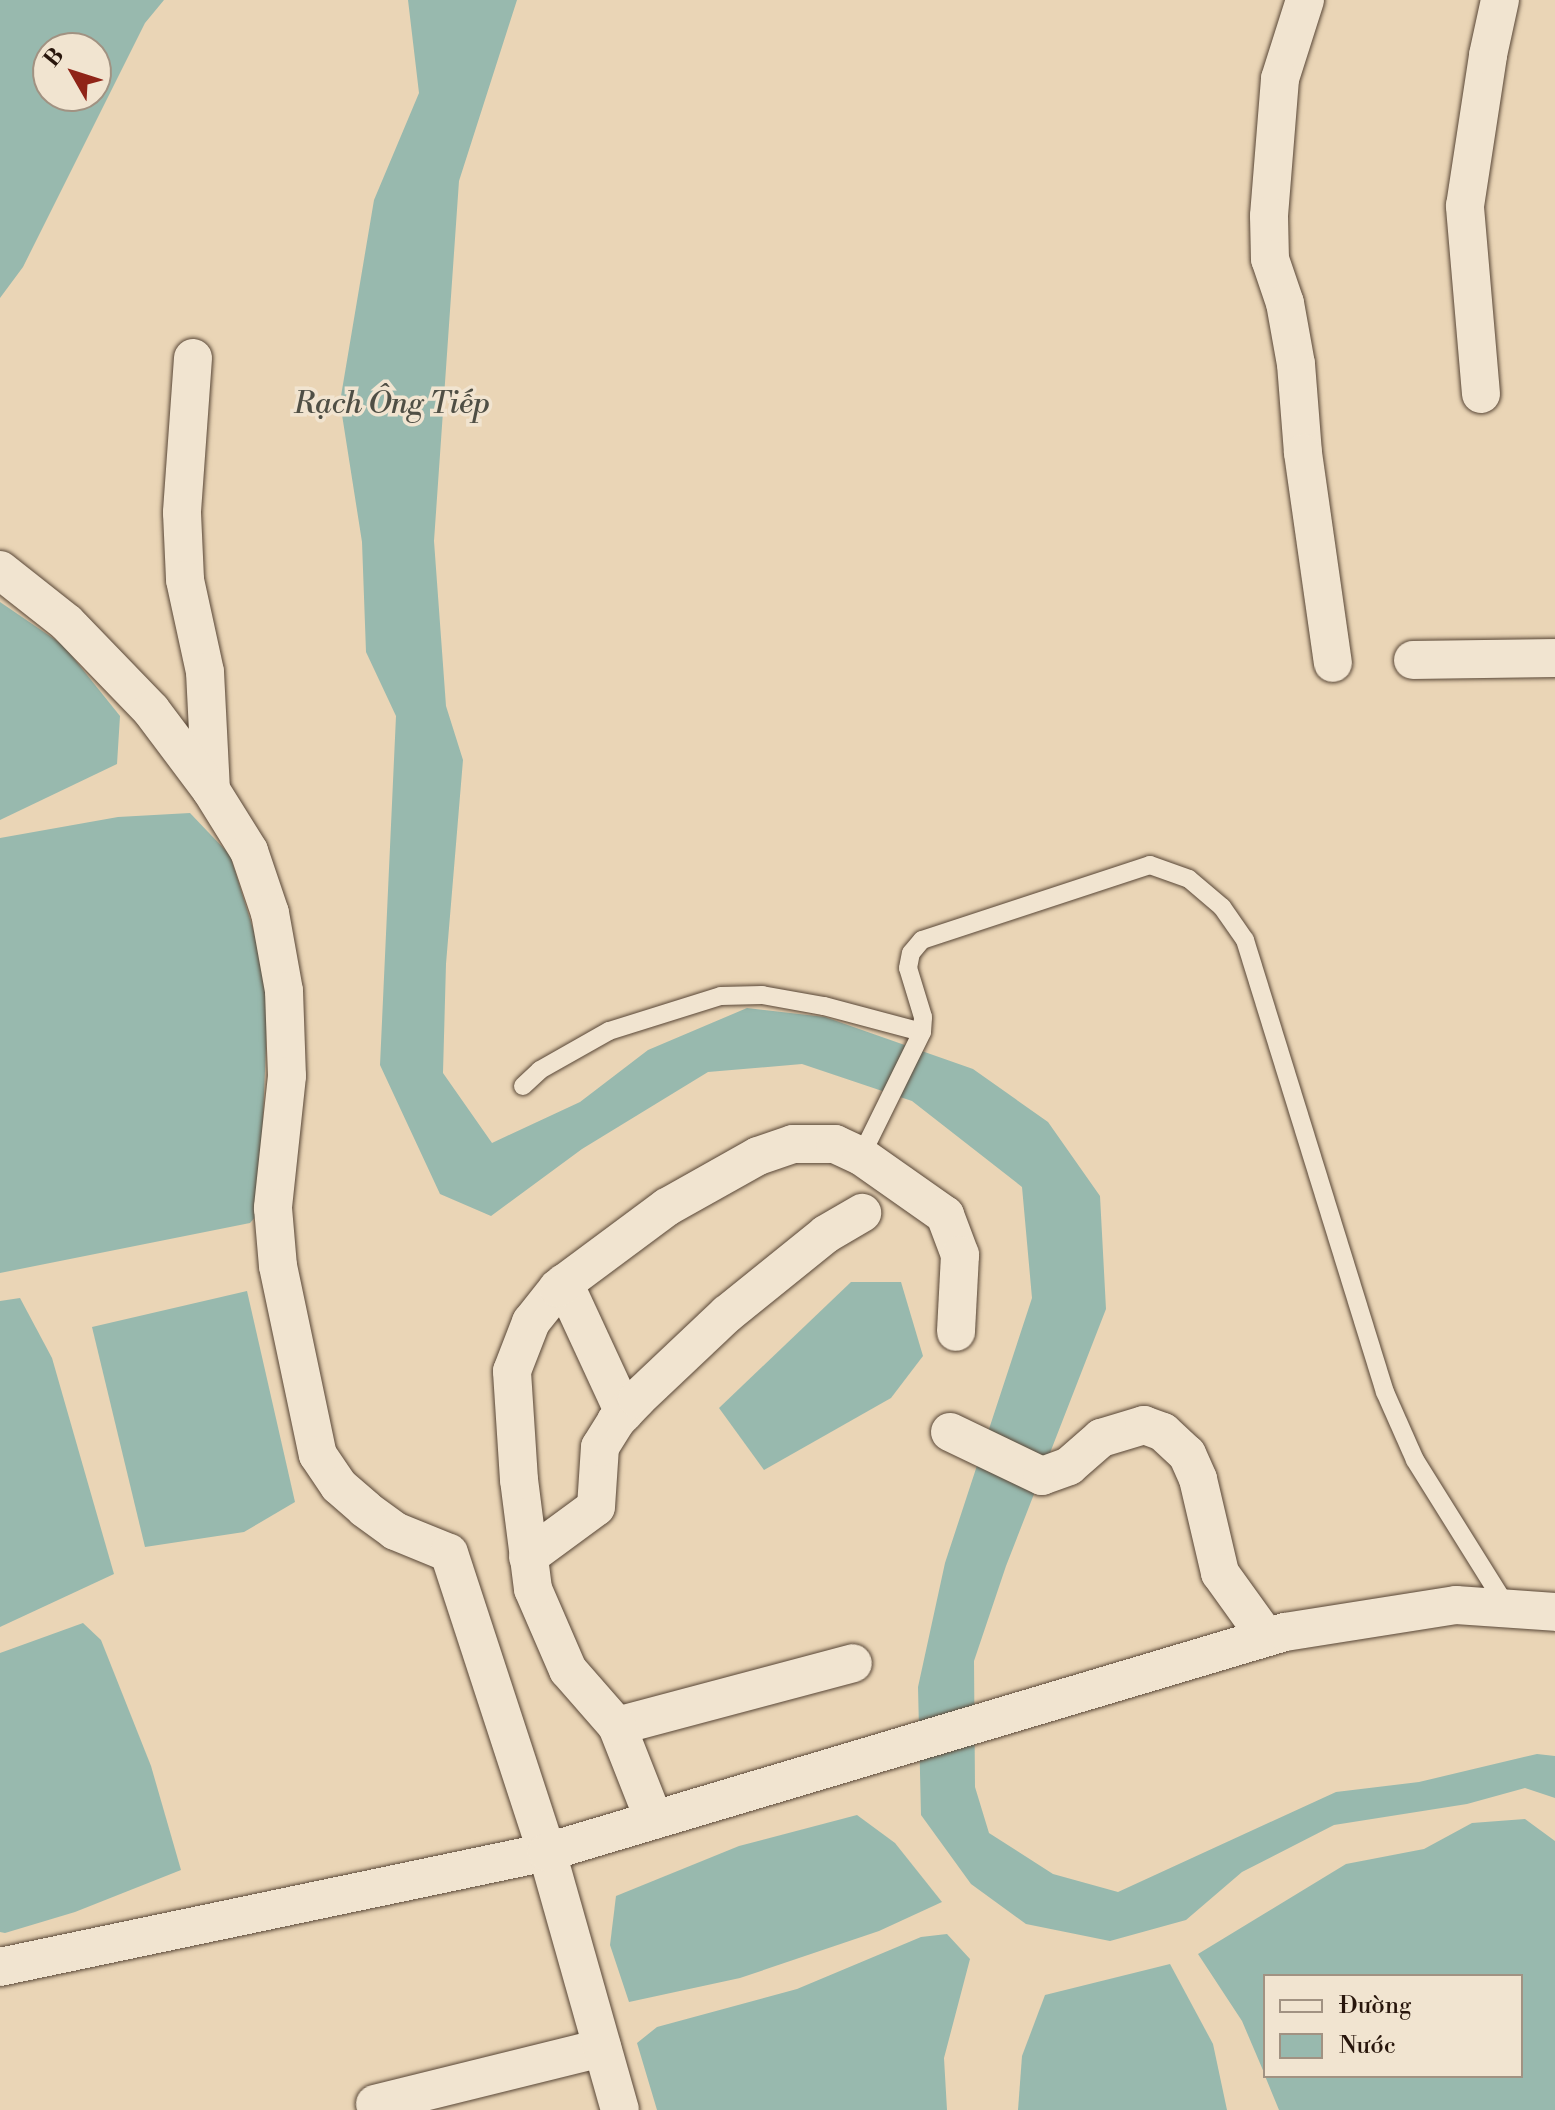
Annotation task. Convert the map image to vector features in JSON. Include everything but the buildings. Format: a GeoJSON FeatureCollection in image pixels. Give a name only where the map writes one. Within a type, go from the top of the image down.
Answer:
{"type":"FeatureCollection","features":[{"type":"Feature","properties":{"kind":"street"},"geometry":{"type":"LineString","coordinates":[[1305,0],[1280,79],[1269,216],[1270,259],[1285,303],[1296,364],[1303,453],[1333,663]]}},
{"type":"Feature","properties":{"kind":"street"},"geometry":{"type":"LineString","coordinates":[[1481,394],[1465,206],[1488,55],[1500,0]]}},
{"type":"Feature","properties":{"kind":"street"},"geometry":{"type":"LineString","coordinates":[[193,358],[182,513],[184,567],[205,672],[211,790]]}},
{"type":"Feature","properties":{"kind":"street"},"geometry":{"type":"LineString","coordinates":[[0,570],[67,623],[151,710],[211,790],[249,851],[270,913],[284,991],[287,1076],[273,1208],[278,1266],[318,1455],[339,1486],[365,1509],[395,1531],[449,1553],[547,1852],[620,2110]]}},
{"type":"Feature","properties":{"kind":"street"},"geometry":{"type":"LineString","coordinates":[[1413,660],[1555,658]]}},
{"type":"Feature","properties":{"kind":"street"},"geometry":{"type":"LineString","coordinates":[[654,1820],[617,1726],[568,1670],[533,1589],[519,1480],[512,1371],[531,1322],[564,1283],[667,1207],[758,1156],[793,1144],[835,1144],[861,1156],[945,1215],[960,1255],[956,1332]]}},
{"type":"Feature","properties":{"kind":"street"},"geometry":{"type":"LineString","coordinates":[[528,1557],[596,1507],[600,1447],[624,1413],[727,1314],[826,1234],[862,1213]]}},
{"type":"Feature","properties":{"kind":"street"},"geometry":{"type":"LineString","coordinates":[[564,1283],[624,1413]]}},
{"type":"Feature","properties":{"kind":"street"},"geometry":{"type":"LineString","coordinates":[[962,1438],[1042,1476],[1069,1466],[1101,1438],[1144,1425],[1163,1432],[1187,1454],[1198,1479],[1220,1573],[1266,1637]]}},
{"type":"Feature","properties":{"kind":"street"},"geometry":{"type":"LineString","coordinates":[[0,1967],[547,1852],[1266,1637],[1456,1605],[1555,1612]]}},
{"type":"Feature","properties":{"kind":"street"},"geometry":{"type":"LineString","coordinates":[[617,1726],[853,1663]]}},
{"type":"Feature","properties":{"kind":"street"},"geometry":{"type":"LineString","coordinates":[[375,2104],[602,2048]]}},
{"type":"Feature","properties":{"kind":"lane"},"geometry":{"type":"LineString","coordinates":[[861,1156],[919,1039],[923,1017],[908,968],[911,953],[922,940],[1150,865],[1189,879],[1222,907],[1245,940],[1385,1392],[1415,1460],[1508,1609]]}},
{"type":"Feature","properties":{"kind":"lane"},"geometry":{"type":"LineString","coordinates":[[523,1086],[540,1070],[609,1031],[721,996],[762,995],[824,1006],[919,1039]]}},
{"type":"Feature","properties":{"kind":"water"},"geometry":{"type":"Polygon","coordinates":[[[0,0],[164,0],[145,23],[112,89],[112,32],[32,32],[32,112],[100,112],[23,267],[0,298],[0,0]]]}},
{"type":"Feature","properties":{"kind":"water","name":"Rạch Ông Tiếp"},"geometry":{"type":"Polygon","coordinates":[[[408,0],[517,0],[459,181],[434,541],[446,706],[463,760],[446,964],[443,1073],[492,1143],[580,1102],[648,1050],[747,1008],[825,1017],[973,1069],[1048,1122],[1100,1196],[1106,1309],[1006,1566],[974,1661],[975,1787],[989,1833],[1053,1874],[1118,1892],[1336,1792],[1419,1782],[1537,1754],[1555,1756],[1555,1798],[1525,1788],[1467,1804],[1334,1825],[1242,1872],[1186,1920],[1110,1941],[1026,1924],[971,1884],[921,1815],[918,1687],[945,1563],[1032,1298],[1022,1187],[912,1101],[802,1064],[708,1072],[582,1149],[491,1216],[440,1194],[380,1065],[396,716],[366,652],[362,542],[340,402],[374,200],[419,93],[408,0]]]}},
{"type":"Feature","properties":{"kind":"water"},"geometry":{"type":"Polygon","coordinates":[[[0,602],[63,645],[120,716],[117,764],[0,820],[0,602]]]}},
{"type":"Feature","properties":{"kind":"water"},"geometry":{"type":"Polygon","coordinates":[[[190,813],[230,855],[254,932],[268,999],[259,1213],[250,1223],[0,1273],[0,838],[118,817],[190,813]]]}},
{"type":"Feature","properties":{"kind":"water"},"geometry":{"type":"Polygon","coordinates":[[[851,1282],[901,1282],[923,1356],[891,1398],[764,1470],[719,1408],[851,1282]]]}},
{"type":"Feature","properties":{"kind":"water"},"geometry":{"type":"Polygon","coordinates":[[[247,1291],[295,1502],[244,1532],[145,1547],[92,1327],[247,1291]]]}},
{"type":"Feature","properties":{"kind":"water"},"geometry":{"type":"Polygon","coordinates":[[[20,1298],[52,1358],[114,1574],[0,1627],[0,1301],[20,1298]]]}},
{"type":"Feature","properties":{"kind":"water"},"geometry":{"type":"Polygon","coordinates":[[[83,1623],[101,1640],[151,1766],[181,1870],[75,1912],[0,1932],[0,1653],[83,1623]]]}},
{"type":"Feature","properties":{"kind":"water"},"geometry":{"type":"Polygon","coordinates":[[[857,1815],[895,1843],[942,1902],[879,1931],[740,1978],[629,2002],[610,1945],[616,1896],[739,1846],[857,1815]]]}},
{"type":"Feature","properties":{"kind":"water"},"geometry":{"type":"Polygon","coordinates":[[[1525,1819],[1555,1841],[1555,2110],[1279,2110],[1266,2078],[1523,2078],[1523,1974],[1263,1974],[1263,2070],[1242,2021],[1198,1954],[1346,1864],[1424,1849],[1472,1823],[1525,1819]]]}},
{"type":"Feature","properties":{"kind":"water"},"geometry":{"type":"Polygon","coordinates":[[[947,1934],[970,1959],[944,2058],[947,2110],[657,2110],[637,2043],[657,2027],[797,1989],[921,1937],[947,1934]]]}},
{"type":"Feature","properties":{"kind":"water"},"geometry":{"type":"Polygon","coordinates":[[[1170,1964],[1213,2044],[1227,2110],[1018,2110],[1022,2056],[1045,1995],[1170,1964]]]}}]}
